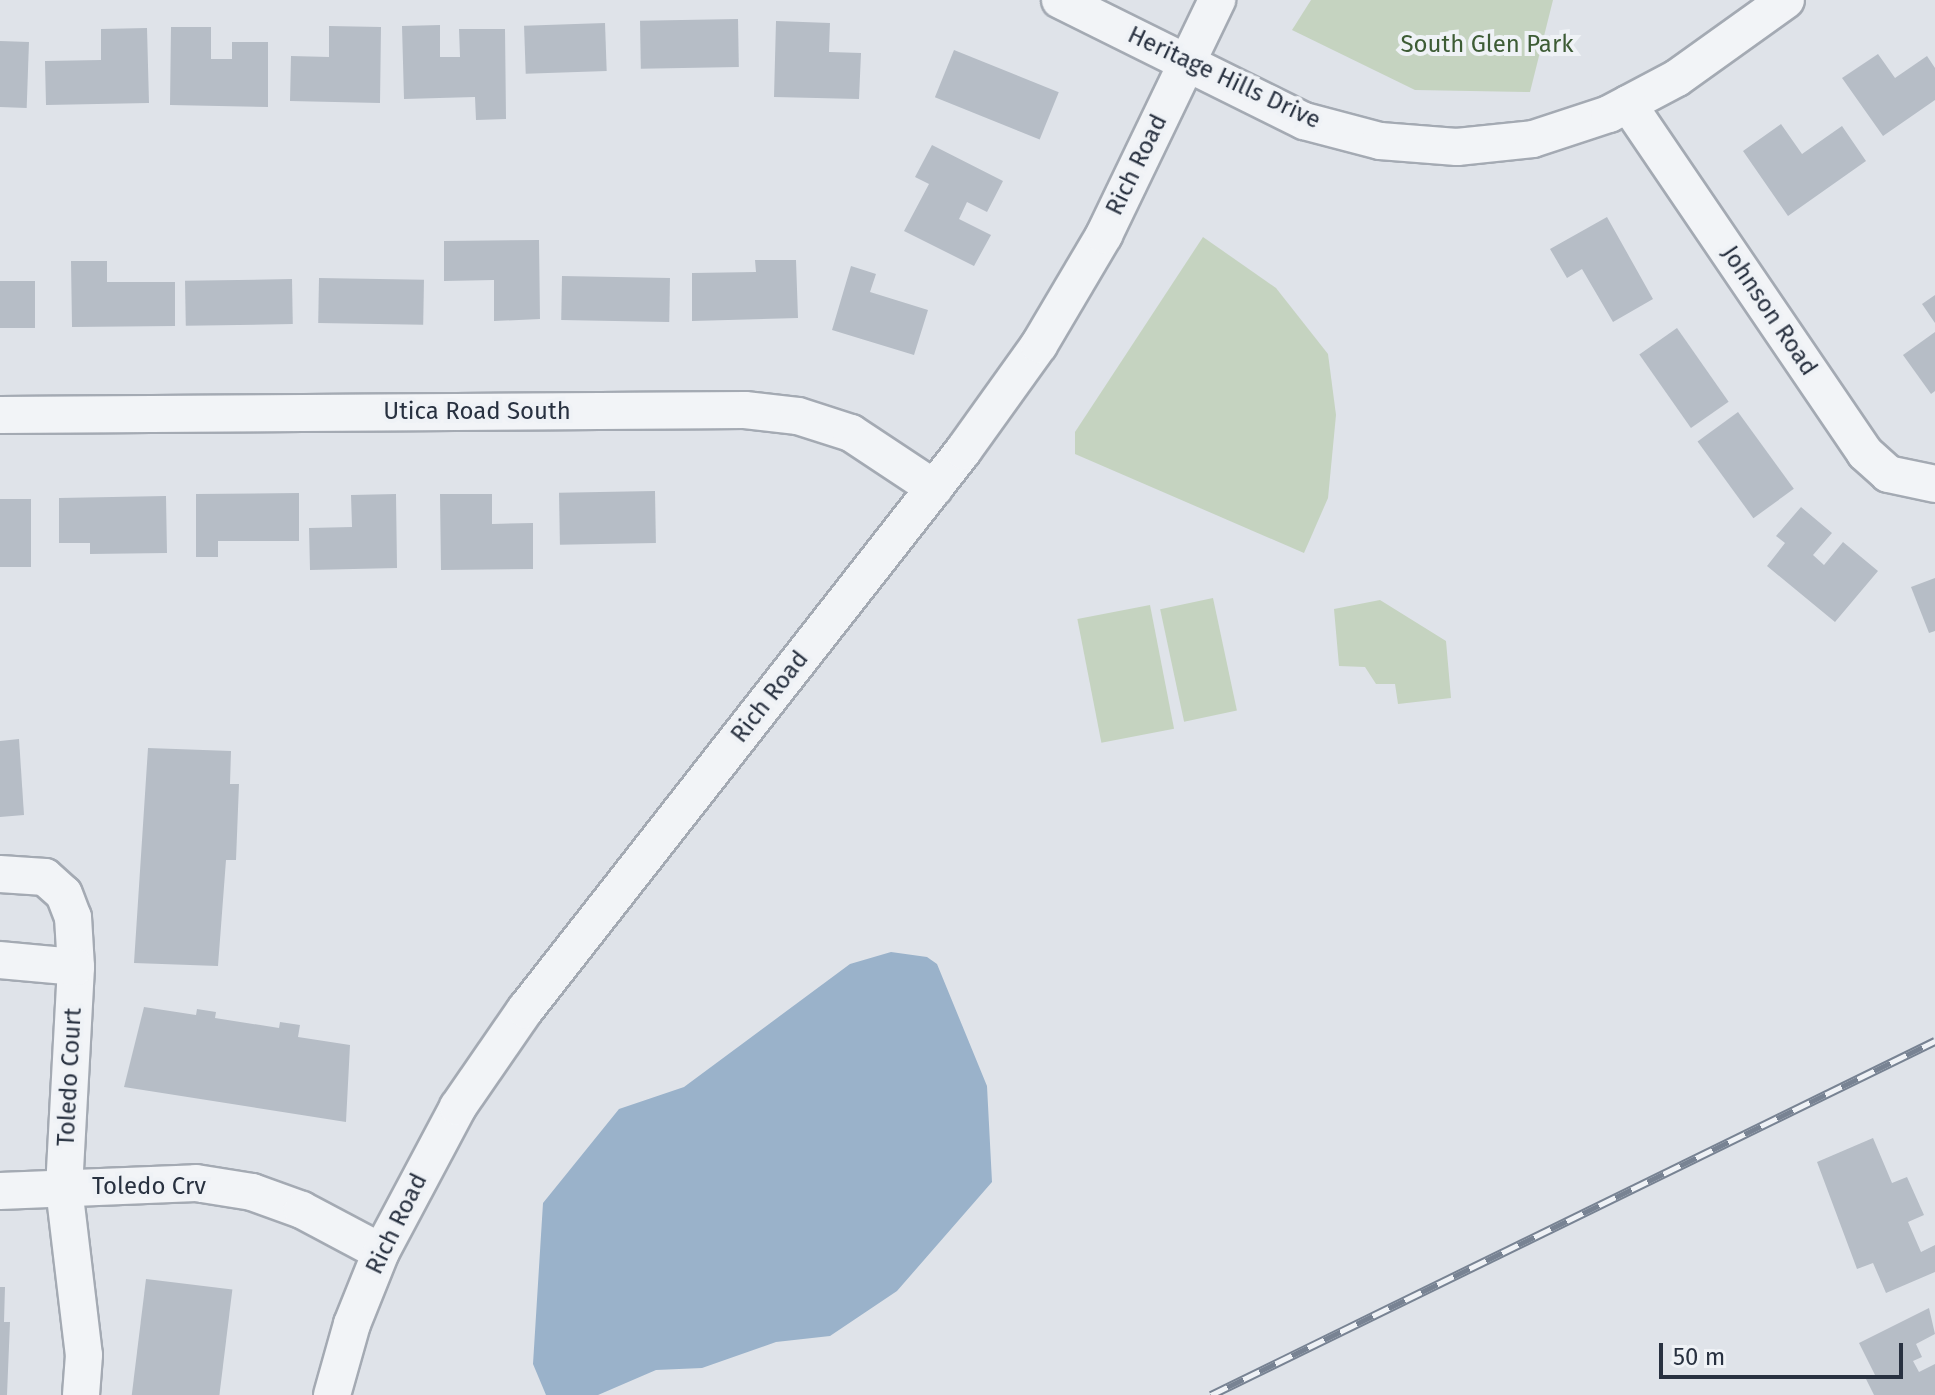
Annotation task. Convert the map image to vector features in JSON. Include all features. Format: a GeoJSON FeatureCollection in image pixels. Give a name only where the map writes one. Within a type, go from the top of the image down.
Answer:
{"type":"FeatureCollection","features":[{"type":"Feature","properties":{"kind":"street","name":"Heritage Hills Drive"},"geometry":{"type":"LineString","coordinates":[[1060,0],[1304,121],[1380,141],[1457,147],[1533,139],[1628,104],[1677,78],[1786,0]]}},
{"type":"Feature","properties":{"kind":"street","name":"Rich Road"},"geometry":{"type":"LineString","coordinates":[[332,1395],[352,1324],[381,1252],[458,1107],[525,1010],[934,488],[1039,345],[1104,235],[1217,0]]}},
{"type":"Feature","properties":{"kind":"street","name":"Johnson Road"},"geometry":{"type":"LineString","coordinates":[[1628,104],[1865,453],[1888,474],[1935,484]]}},
{"type":"Feature","properties":{"kind":"street","name":"Utica Road South"},"geometry":{"type":"LineString","coordinates":[[0,415],[745,410],[798,416],[851,433],[934,488]]}},
{"type":"Feature","properties":{"kind":"street","name":"Toledo Court"},"geometry":{"type":"LineString","coordinates":[[0,874],[45,877],[64,894],[73,917],[76,967],[64,1188],[84,1355],[81,1395]]}},
{"type":"Feature","properties":{"kind":"street"},"geometry":{"type":"LineString","coordinates":[[0,960],[76,967]]}},
{"type":"Feature","properties":{"kind":"street","name":"Toledo Crv"},"geometry":{"type":"LineString","coordinates":[[0,1191],[196,1183],[252,1192],[302,1210],[381,1252]]}},
{"type":"Feature","properties":{"kind":"green space","name":"South Glen Park"},"geometry":{"type":"Polygon","coordinates":[[[1311,0],[1553,0],[1530,92],[1415,90],[1292,30],[1311,0]]]}},
{"type":"Feature","properties":{"kind":"green space"},"geometry":{"type":"Polygon","coordinates":[[[1203,237],[1276,288],[1328,354],[1336,415],[1328,498],[1304,553],[1075,454],[1075,432],[1203,237]]]}},
{"type":"Feature","properties":{"kind":"green space"},"geometry":{"type":"Polygon","coordinates":[[[1213,598],[1237,710],[1184,722],[1160,609],[1213,598]]]}},
{"type":"Feature","properties":{"kind":"green space"},"geometry":{"type":"Polygon","coordinates":[[[1380,600],[1446,641],[1451,698],[1398,704],[1395,684],[1376,684],[1365,667],[1339,666],[1334,609],[1380,600]]]}},
{"type":"Feature","properties":{"kind":"green space"},"geometry":{"type":"Polygon","coordinates":[[[1150,605],[1174,729],[1101,743],[1077,619],[1150,605]]]}},
{"type":"Feature","properties":{"kind":"water"},"geometry":{"type":"Polygon","coordinates":[[[891,952],[927,957],[937,964],[987,1086],[992,1182],[897,1291],[830,1336],[776,1342],[702,1368],[656,1370],[598,1395],[546,1395],[533,1364],[543,1203],[619,1109],[684,1087],[850,964],[891,952]]]}},
{"type":"Feature","properties":{"kind":"building"},"geometry":{"type":"Polygon","coordinates":[[[738,19],[739,67],[641,69],[640,21],[738,19]]]}},
{"type":"Feature","properties":{"kind":"building"},"geometry":{"type":"Polygon","coordinates":[[[776,21],[830,23],[829,52],[861,53],[859,99],[774,97],[776,21]]]}},
{"type":"Feature","properties":{"kind":"building"},"geometry":{"type":"Polygon","coordinates":[[[605,23],[607,71],[526,74],[524,26],[605,23]]]}},
{"type":"Feature","properties":{"kind":"building"},"geometry":{"type":"Polygon","coordinates":[[[440,25],[440,57],[460,57],[459,29],[505,29],[506,119],[476,120],[475,97],[404,99],[402,26],[440,25]]]}},
{"type":"Feature","properties":{"kind":"building"},"geometry":{"type":"Polygon","coordinates":[[[329,26],[381,27],[380,103],[290,101],[291,56],[329,57],[329,26]]]}},
{"type":"Feature","properties":{"kind":"building"},"geometry":{"type":"Polygon","coordinates":[[[171,27],[211,27],[211,59],[232,59],[232,42],[268,42],[268,107],[170,105],[171,27]]]}},
{"type":"Feature","properties":{"kind":"building"},"geometry":{"type":"Polygon","coordinates":[[[147,28],[149,103],[46,105],[45,61],[101,60],[101,29],[147,28]]]}},
{"type":"Feature","properties":{"kind":"building"},"geometry":{"type":"Polygon","coordinates":[[[0,41],[29,42],[27,108],[0,107],[0,41]]]}},
{"type":"Feature","properties":{"kind":"building"},"geometry":{"type":"Polygon","coordinates":[[[954,50],[1059,92],[1040,140],[935,97],[954,50]]]}},
{"type":"Feature","properties":{"kind":"building"},"geometry":{"type":"Polygon","coordinates":[[[1878,54],[1895,78],[1927,56],[1935,68],[1935,100],[1883,136],[1842,78],[1878,54]]]}},
{"type":"Feature","properties":{"kind":"building"},"geometry":{"type":"Polygon","coordinates":[[[1781,124],[1802,154],[1842,126],[1866,161],[1788,216],[1743,151],[1781,124]]]}},
{"type":"Feature","properties":{"kind":"building"},"geometry":{"type":"Polygon","coordinates":[[[932,145],[1003,181],[987,212],[967,202],[959,219],[991,235],[974,266],[904,231],[929,184],[915,177],[932,145]]]}},
{"type":"Feature","properties":{"kind":"building"},"geometry":{"type":"Polygon","coordinates":[[[1607,217],[1653,299],[1613,322],[1582,269],[1567,278],[1550,249],[1607,217]]]}},
{"type":"Feature","properties":{"kind":"building"},"geometry":{"type":"Polygon","coordinates":[[[539,240],[540,319],[494,321],[494,280],[444,281],[444,241],[539,240]]]}},
{"type":"Feature","properties":{"kind":"building"},"geometry":{"type":"Polygon","coordinates":[[[755,260],[796,260],[798,318],[692,321],[692,273],[756,272],[755,260]]]}},
{"type":"Feature","properties":{"kind":"building"},"geometry":{"type":"Polygon","coordinates":[[[71,261],[107,261],[107,282],[175,282],[175,326],[72,327],[71,261]]]}},
{"type":"Feature","properties":{"kind":"building"},"geometry":{"type":"Polygon","coordinates":[[[851,266],[876,274],[870,292],[928,310],[914,355],[832,330],[851,266]]]}},
{"type":"Feature","properties":{"kind":"building"},"geometry":{"type":"Polygon","coordinates":[[[562,276],[670,278],[669,322],[561,320],[562,276]]]}},
{"type":"Feature","properties":{"kind":"building"},"geometry":{"type":"Polygon","coordinates":[[[319,278],[424,280],[423,325],[318,323],[319,278]]]}},
{"type":"Feature","properties":{"kind":"building"},"geometry":{"type":"Polygon","coordinates":[[[292,279],[293,324],[186,326],[185,281],[292,279]]]}},
{"type":"Feature","properties":{"kind":"building"},"geometry":{"type":"Polygon","coordinates":[[[0,281],[35,281],[35,328],[0,328],[0,281]]]}},
{"type":"Feature","properties":{"kind":"building"},"geometry":{"type":"Polygon","coordinates":[[[1935,295],[1935,323],[1922,304],[1935,295]]]}},
{"type":"Feature","properties":{"kind":"building"},"geometry":{"type":"Polygon","coordinates":[[[1677,328],[1729,402],[1691,428],[1639,354],[1677,328]]]}},
{"type":"Feature","properties":{"kind":"building"},"geometry":{"type":"Polygon","coordinates":[[[1935,332],[1935,391],[1931,394],[1903,355],[1935,332]]]}},
{"type":"Feature","properties":{"kind":"building"},"geometry":{"type":"Polygon","coordinates":[[[1738,412],[1794,489],[1753,518],[1698,441],[1738,412]]]}},
{"type":"Feature","properties":{"kind":"building"},"geometry":{"type":"Polygon","coordinates":[[[655,491],[656,543],[560,545],[559,493],[655,491]]]}},
{"type":"Feature","properties":{"kind":"building"},"geometry":{"type":"Polygon","coordinates":[[[299,493],[299,541],[218,541],[218,557],[196,557],[196,494],[299,493]]]}},
{"type":"Feature","properties":{"kind":"building"},"geometry":{"type":"Polygon","coordinates":[[[396,494],[397,568],[310,570],[309,528],[352,527],[351,495],[396,494]]]}},
{"type":"Feature","properties":{"kind":"building"},"geometry":{"type":"Polygon","coordinates":[[[440,494],[492,494],[492,524],[533,523],[533,569],[441,570],[440,494]]]}},
{"type":"Feature","properties":{"kind":"building"},"geometry":{"type":"Polygon","coordinates":[[[166,496],[167,553],[90,554],[90,543],[59,543],[59,498],[166,496]]]}},
{"type":"Feature","properties":{"kind":"building"},"geometry":{"type":"Polygon","coordinates":[[[0,499],[31,499],[31,567],[0,567],[0,499]]]}},
{"type":"Feature","properties":{"kind":"building"},"geometry":{"type":"Polygon","coordinates":[[[1801,507],[1832,533],[1813,555],[1824,565],[1843,542],[1878,571],[1835,622],[1767,566],[1785,543],[1776,536],[1801,507]]]}},
{"type":"Feature","properties":{"kind":"building"},"geometry":{"type":"Polygon","coordinates":[[[1935,578],[1935,631],[1929,633],[1911,587],[1935,578]]]}},
{"type":"Feature","properties":{"kind":"building"},"geometry":{"type":"Polygon","coordinates":[[[19,739],[24,815],[0,817],[0,741],[19,739]]]}},
{"type":"Feature","properties":{"kind":"building"},"geometry":{"type":"Polygon","coordinates":[[[148,748],[231,751],[230,784],[239,784],[236,860],[226,860],[218,966],[134,963],[148,748]]]}},
{"type":"Feature","properties":{"kind":"building"},"geometry":{"type":"Polygon","coordinates":[[[144,1007],[196,1015],[197,1009],[216,1012],[215,1018],[279,1028],[280,1022],[300,1025],[298,1037],[350,1045],[346,1122],[124,1087],[144,1007]]]}},
{"type":"Feature","properties":{"kind":"building"},"geometry":{"type":"Polygon","coordinates":[[[1873,1138],[1892,1183],[1907,1177],[1924,1215],[1908,1222],[1921,1252],[1935,1245],[1935,1272],[1886,1293],[1873,1263],[1857,1269],[1817,1162],[1873,1138]]]}},
{"type":"Feature","properties":{"kind":"building"},"geometry":{"type":"Polygon","coordinates":[[[146,1279],[232,1290],[219,1395],[132,1395],[146,1279]]]}},
{"type":"Feature","properties":{"kind":"building"},"geometry":{"type":"Polygon","coordinates":[[[0,1287],[5,1287],[4,1322],[10,1322],[7,1395],[0,1395],[0,1287]]]}},
{"type":"Feature","properties":{"kind":"building"},"geometry":{"type":"Polygon","coordinates":[[[1929,1308],[1935,1334],[1916,1344],[1922,1357],[1913,1361],[1919,1372],[1935,1364],[1935,1395],[1874,1395],[1866,1379],[1875,1375],[1859,1343],[1929,1308]]]}},
{"type":"Feature","properties":{"kind":"railway"},"geometry":{"type":"LineString","coordinates":[[1211,1395],[1935,1041]]}}]}
